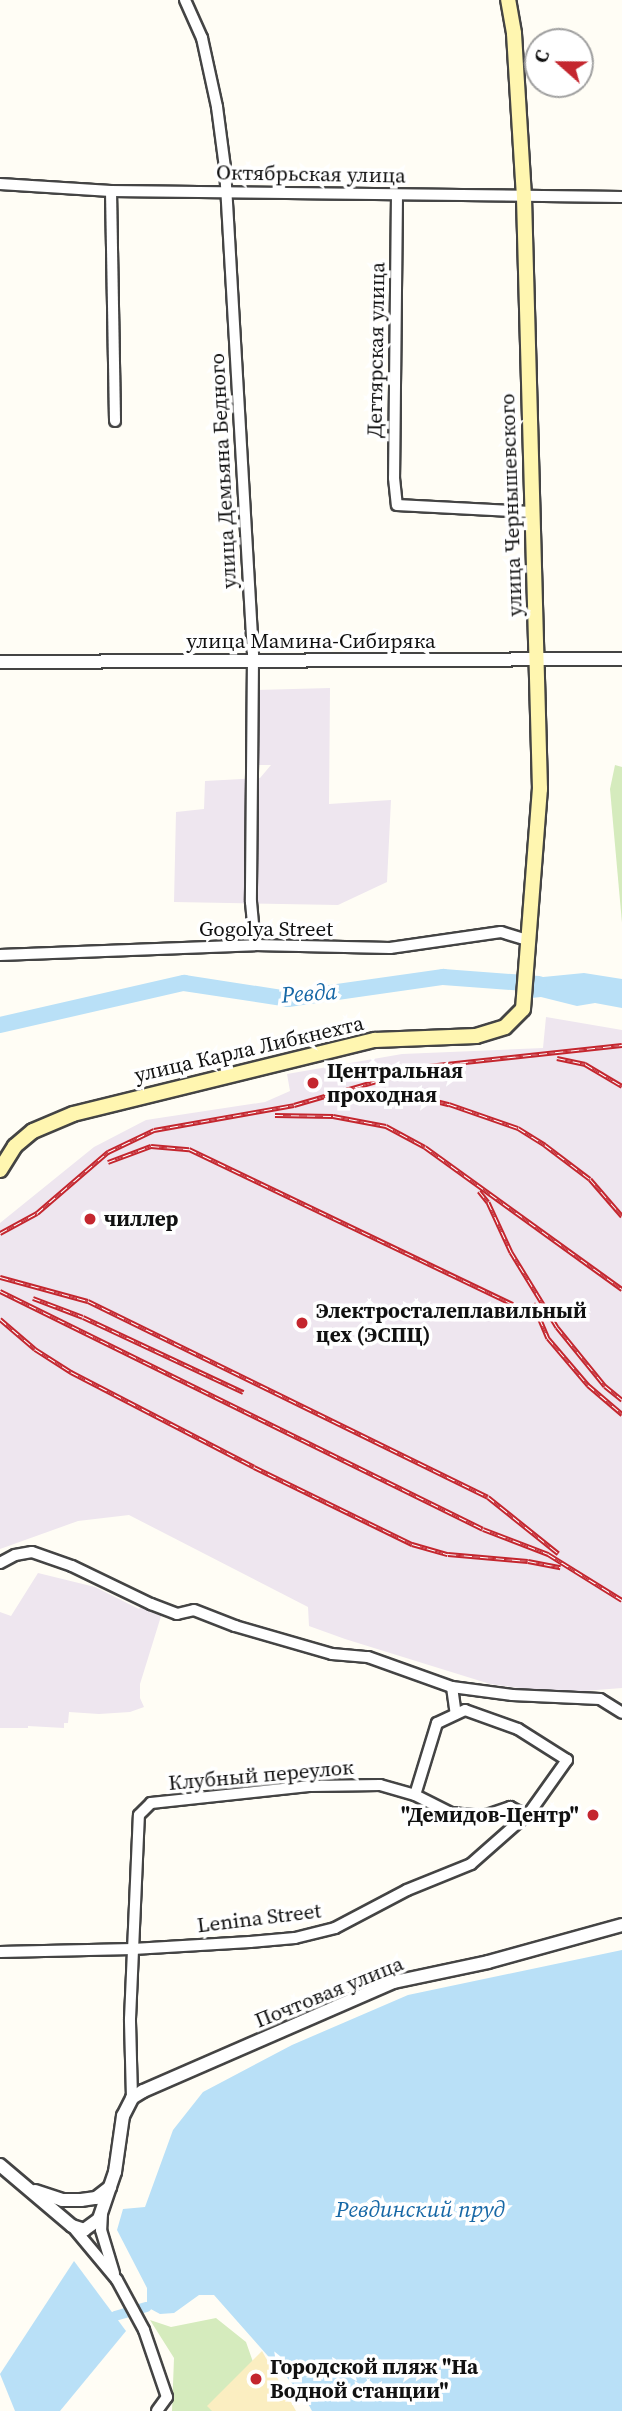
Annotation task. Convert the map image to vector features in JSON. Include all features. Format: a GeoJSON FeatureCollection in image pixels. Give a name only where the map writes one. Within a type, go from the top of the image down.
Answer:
{"type":"FeatureCollection","features":[{"type":"Feature","properties":{"kind":"main road","name":"улица Чернышевского"},"geometry":{"type":"LineString","coordinates":[[508,0],[514,33],[524,197],[540,789],[530,948],[523,1009]]}},
{"type":"Feature","properties":{"kind":"main road","name":"улица Карла Либкнехта"},"geometry":{"type":"LineString","coordinates":[[0,1170],[15,1146],[33,1131],[73,1114],[376,1040],[476,1036],[505,1027],[523,1009]]}},
{"type":"Feature","properties":{"kind":"street","name":"улица Демьяна Бедного"},"geometry":{"type":"LineString","coordinates":[[185,0],[202,38],[217,107],[225,193],[253,659],[251,902],[255,945]]}},
{"type":"Feature","properties":{"kind":"street","name":"Октябрьская улица"},"geometry":{"type":"LineString","coordinates":[[0,184],[111,191],[225,193],[248,190],[397,195],[622,197]]}},
{"type":"Feature","properties":{"kind":"street"},"geometry":{"type":"LineString","coordinates":[[111,191],[116,421]]}},
{"type":"Feature","properties":{"kind":"street","name":"Дегтярская улица"},"geometry":{"type":"LineString","coordinates":[[397,195],[394,478],[397,505],[531,512]]}},
{"type":"Feature","properties":{"kind":"street","name":"улица Мамина-Сибиряка"},"geometry":{"type":"LineString","coordinates":[[0,662],[622,659]]}},
{"type":"Feature","properties":{"kind":"street","name":"Gogolya Street"},"geometry":{"type":"LineString","coordinates":[[0,955],[85,954],[255,945],[390,948],[501,932],[530,948]]}},
{"type":"Feature","properties":{"kind":"street"},"geometry":{"type":"LineString","coordinates":[[0,1563],[32,1552],[72,1566],[177,1614],[194,1610],[235,1626],[332,1654],[368,1657],[452,1687],[512,1695],[600,1699],[622,1713]]}},
{"type":"Feature","properties":{"kind":"street"},"geometry":{"type":"LineString","coordinates":[[415,1795],[437,1723],[456,1714],[452,1687]]}},
{"type":"Feature","properties":{"kind":"street","name":"Lenina Street"},"geometry":{"type":"LineString","coordinates":[[0,1952],[133,1949],[295,1938],[335,1928],[407,1890],[471,1864],[530,1812],[567,1760],[518,1729],[465,1710],[456,1714]]}},
{"type":"Feature","properties":{"kind":"street","name":"Клубный переулок"},"geometry":{"type":"LineString","coordinates":[[133,1949],[139,1815],[150,1803],[311,1786],[380,1785],[415,1795],[451,1813],[484,1816],[510,1807],[517,1811],[518,1823]]}},
{"type":"Feature","properties":{"kind":"street","name":"Почтовая улица"},"geometry":{"type":"LineString","coordinates":[[132,2098],[394,1982],[488,1962],[622,1925]]}},
{"type":"Feature","properties":{"kind":"street"},"geometry":{"type":"LineString","coordinates":[[102,2211],[93,2203],[81,2200],[72,2205],[66,2214],[72,2226],[85,2230],[94,2225],[102,2211],[115,2172],[123,2116],[132,2098],[133,1949]]}},
{"type":"Feature","properties":{"kind":"street"},"geometry":{"type":"LineString","coordinates":[[0,2165],[72,2226],[118,2282]]}},
{"type":"Feature","properties":{"kind":"street"},"geometry":{"type":"LineString","coordinates":[[30,2190],[62,2200],[81,2200],[96,2198],[110,2186]]}},
{"type":"Feature","properties":{"kind":"street"},"geometry":{"type":"LineString","coordinates":[[102,2211],[101,2230],[118,2282],[144,2330],[167,2397],[158,2411]]}},
{"type":"Feature","properties":{"kind":"shaded area"},"geometry":{"type":"Polygon","coordinates":[[[330,688],[329,804],[391,800],[387,882],[338,905],[174,902],[176,812],[204,809],[205,781],[260,778],[271,765],[256,765],[256,690],[330,688]]]}},
{"type":"Feature","properties":{"kind":"shaded area"},"geometry":{"type":"Polygon","coordinates":[[[546,1017],[622,1030],[622,1688],[558,1693],[490,1684],[345,1639],[309,1626],[308,1607],[129,1515],[78,1521],[0,1549],[0,1223],[94,1147],[146,1120],[265,1102],[290,1091],[287,1074],[402,1054],[543,1048],[546,1017]]]}},
{"type":"Feature","properties":{"kind":"shaded area"},"geometry":{"type":"Polygon","coordinates":[[[38,1573],[95,1587],[139,1609],[142,1604],[162,1613],[140,1684],[140,1698],[144,1707],[130,1712],[69,1712],[68,1723],[64,1723],[64,1728],[0,1728],[0,1612],[11,1616],[38,1573]]]}},
{"type":"Feature","properties":{"kind":"green space"},"geometry":{"type":"Polygon","coordinates":[[[615,765],[622,767],[622,923],[610,789],[615,765]]]}},
{"type":"Feature","properties":{"kind":"green space"},"geometry":{"type":"Polygon","coordinates":[[[216,2318],[246,2342],[259,2379],[220,2411],[172,2411],[174,2358],[150,2320],[171,2327],[216,2318]]]}},
{"type":"Feature","properties":{"kind":"sand","name":"Городской пляж \"На Водной станции\""},"geometry":{"type":"Polygon","coordinates":[[[262,2351],[296,2411],[212,2411],[207,2406],[262,2351]]]}},
{"type":"Feature","properties":{"kind":"water"},"geometry":{"type":"Polygon","coordinates":[[[584,973],[622,979],[622,1008],[595,1003],[577,1006],[541,997],[531,998],[533,978],[584,973]]]}},
{"type":"Feature","properties":{"kind":"water","name":"Ревдинский пруд"},"geometry":{"type":"Polygon","coordinates":[[[622,1950],[622,2411],[312,2411],[305,2398],[214,2295],[199,2295],[174,2313],[160,2314],[147,2307],[147,2288],[117,2230],[123,2209],[145,2207],[173,2130],[203,2092],[292,2045],[408,1995],[622,1950]]]}},
{"type":"Feature","properties":{"kind":"water"},"geometry":{"type":"Polygon","coordinates":[[[74,2261],[126,2331],[60,2411],[15,2411],[0,2374],[74,2261]]]}},
{"type":"Feature","properties":{"kind":"waterway","name":"Ревда"},"geometry":{"type":"LineString","coordinates":[[0,1025],[184,983],[288,999],[443,977],[539,984]]}},
{"type":"Feature","properties":{"kind":"waterway"},"geometry":{"type":"LineString","coordinates":[[115,2316],[147,2307]]}},
{"type":"Feature","properties":{"kind":"railway"},"geometry":{"type":"LineString","coordinates":[[0,1233],[37,1213],[108,1152],[154,1130],[294,1105],[428,1066],[622,1045]]}},
{"type":"Feature","properties":{"kind":"railway"},"geometry":{"type":"LineString","coordinates":[[557,1058],[585,1064],[622,1086]]}},
{"type":"Feature","properties":{"kind":"railway"},"geometry":{"type":"LineString","coordinates":[[363,1092],[396,1092],[416,1096],[449,1104],[518,1128],[590,1179],[622,1216]]}},
{"type":"Feature","properties":{"kind":"railway"},"geometry":{"type":"LineString","coordinates":[[275,1115],[333,1116],[386,1126],[425,1147],[622,1289]]}},
{"type":"Feature","properties":{"kind":"railway"},"geometry":{"type":"LineString","coordinates":[[108,1162],[151,1146],[189,1149],[513,1304]]}},
{"type":"Feature","properties":{"kind":"railway"},"geometry":{"type":"LineString","coordinates":[[479,1191],[488,1202],[511,1252],[557,1327],[605,1386],[622,1400]]}},
{"type":"Feature","properties":{"kind":"railway"},"geometry":{"type":"LineString","coordinates":[[0,1277],[88,1301],[488,1497],[558,1553]]}},
{"type":"Feature","properties":{"kind":"railway"},"geometry":{"type":"LineString","coordinates":[[0,1291],[483,1529],[548,1554],[622,1600]]}},
{"type":"Feature","properties":{"kind":"railway"},"geometry":{"type":"LineString","coordinates":[[33,1298],[83,1317],[243,1392]]}},
{"type":"Feature","properties":{"kind":"railway"},"geometry":{"type":"LineString","coordinates":[[533,1303],[548,1338],[588,1385],[622,1414]]}},
{"type":"Feature","properties":{"kind":"railway"},"geometry":{"type":"LineString","coordinates":[[0,1319],[35,1349],[71,1372],[254,1467],[412,1544],[448,1554],[528,1561],[560,1567]]}},
{"type":"Feature","properties":{"kind":"place","name":"Центральная проходная"},"geometry":{"type":"Point","coordinates":[313,1083]}},
{"type":"Feature","properties":{"kind":"place","name":"чиллер"},"geometry":{"type":"Point","coordinates":[90,1219]}},
{"type":"Feature","properties":{"kind":"place","name":"Электросталеплавильный цех (ЭСПЦ)"},"geometry":{"type":"Point","coordinates":[302,1323]}},
{"type":"Feature","properties":{"kind":"place","name":"\"Демидов-Центр\""},"geometry":{"type":"Point","coordinates":[593,1815]}},
{"type":"Feature","properties":{"kind":"place","name":"Городской пляж \"На Водной станции\""},"geometry":{"type":"Point","coordinates":[256,2379]}}]}
